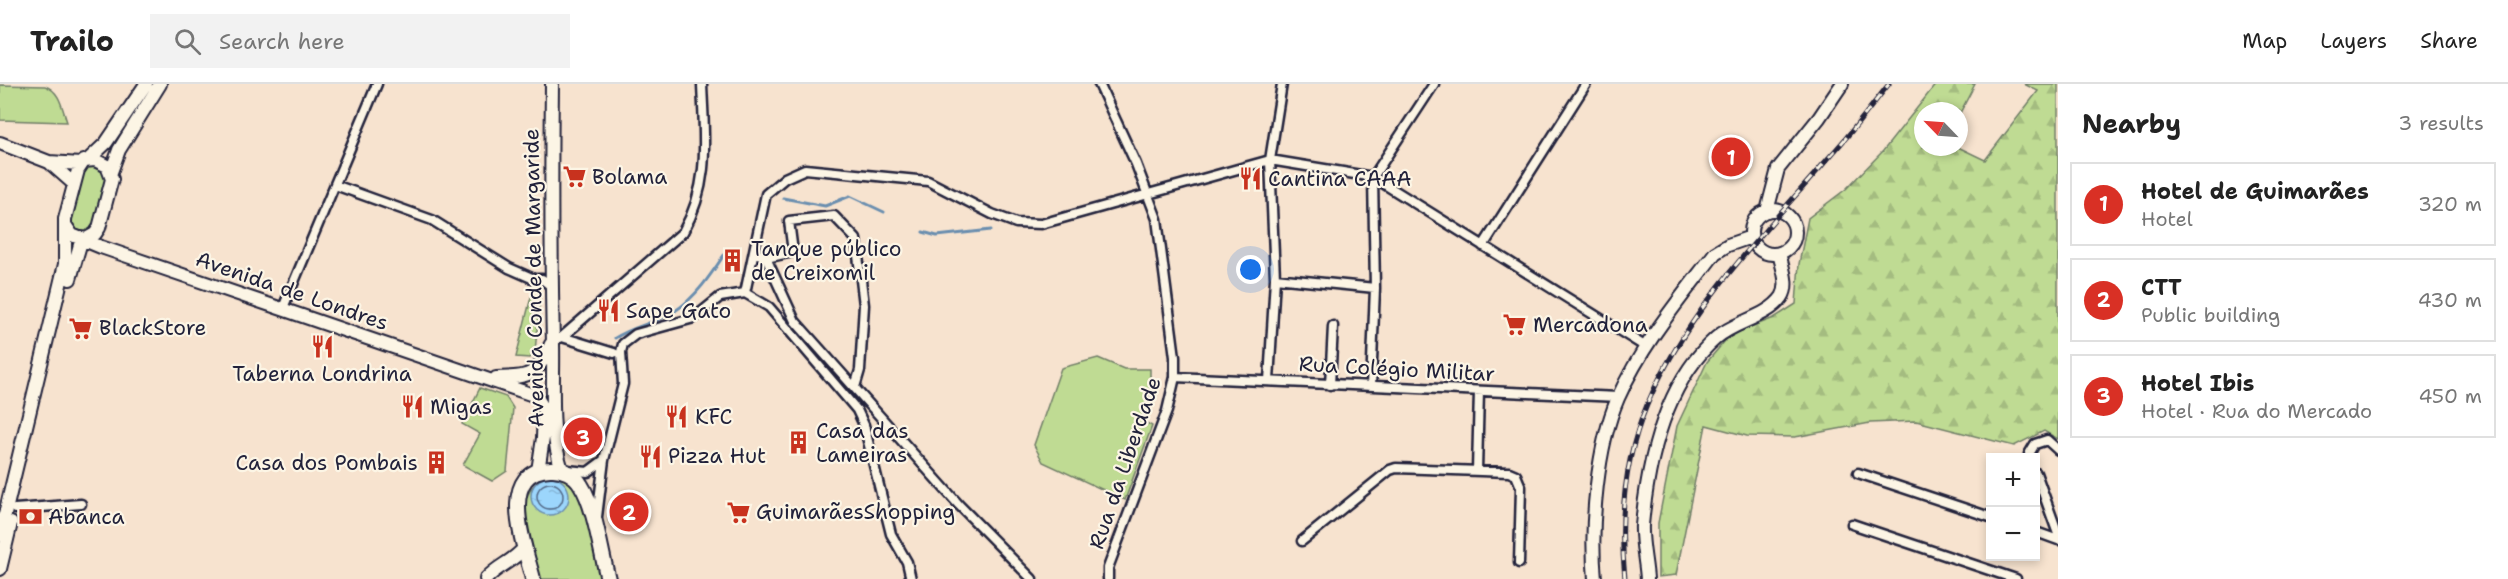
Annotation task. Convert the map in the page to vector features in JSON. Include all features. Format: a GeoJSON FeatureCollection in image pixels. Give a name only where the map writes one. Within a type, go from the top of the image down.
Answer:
{"type":"FeatureCollection","features":[{"type":"Feature","properties":{"kind":"main road"},"geometry":{"type":"LineString","coordinates":[[533,579],[518,518],[517,501],[525,481],[538,471],[554,469],[562,470],[580,483],[588,500],[608,579]]}},
{"type":"Feature","properties":{"kind":"street"},"geometry":{"type":"LineString","coordinates":[[0,535],[65,264],[65,219],[74,183],[85,162],[106,143],[146,84]]}},
{"type":"Feature","properties":{"kind":"street"},"geometry":{"type":"LineString","coordinates":[[0,569],[74,265],[84,239],[95,234],[99,228],[112,178],[111,172],[119,150],[160,84]]}},
{"type":"Feature","properties":{"kind":"street"},"geometry":{"type":"LineString","coordinates":[[283,308],[377,84]]}},
{"type":"Feature","properties":{"kind":"street","name":"Avenida Conde de Margaride"},"geometry":{"type":"LineString","coordinates":[[552,84],[552,286],[557,339],[556,451],[562,470]]}},
{"type":"Feature","properties":{"kind":"street"},"geometry":{"type":"LineString","coordinates":[[557,339],[683,232],[691,217],[705,167],[702,84]]}},
{"type":"Feature","properties":{"kind":"street","name":"Rua da Liberdade"},"geometry":{"type":"LineString","coordinates":[[1099,84],[1157,219],[1175,357],[1174,377],[1167,411],[1108,568],[1108,579]]}},
{"type":"Feature","properties":{"kind":"street"},"geometry":{"type":"LineString","coordinates":[[1269,381],[1275,278],[1270,160],[1282,84]]}},
{"type":"Feature","properties":{"kind":"street"},"geometry":{"type":"LineString","coordinates":[[1371,386],[1375,288],[1373,177],[1434,84]]}},
{"type":"Feature","properties":{"kind":"street"},"geometry":{"type":"LineString","coordinates":[[1483,246],[1586,84]]}},
{"type":"Feature","properties":{"kind":"street"},"geometry":{"type":"LineString","coordinates":[[1767,211],[1784,213],[1794,226],[1794,238],[1790,246],[1779,253],[1764,253],[1757,248],[1751,237],[1754,220],[1767,211],[1778,169],[1819,118],[1842,84]]}},
{"type":"Feature","properties":{"kind":"street"},"geometry":{"type":"LineString","coordinates":[[0,143],[49,162],[74,183]]}},
{"type":"Feature","properties":{"kind":"street"},"geometry":{"type":"LineString","coordinates":[[745,293],[766,194],[785,178],[805,169],[878,174],[928,181],[992,214],[1016,223],[1041,224],[1270,160],[1373,177],[1646,347]]}},
{"type":"Feature","properties":{"kind":"street"},"geometry":{"type":"LineString","coordinates":[[49,162],[102,161],[111,172]]}},
{"type":"Feature","properties":{"kind":"street"},"geometry":{"type":"LineString","coordinates":[[335,185],[432,220],[508,268],[534,279],[542,279],[552,286]]}},
{"type":"Feature","properties":{"kind":"street"},"geometry":{"type":"LineString","coordinates":[[766,258],[792,252],[789,222],[834,216],[856,239],[864,305],[860,370],[855,387]]}},
{"type":"Feature","properties":{"kind":"street","name":"Avenida de Londres"},"geometry":{"type":"LineString","coordinates":[[66,226],[72,234],[100,247],[536,396],[544,409],[538,471]]}},
{"type":"Feature","properties":{"kind":"street"},"geometry":{"type":"LineString","coordinates":[[1595,579],[1593,533],[1597,494],[1606,436],[1618,397],[1646,347],[1671,309],[1715,253],[1728,245],[1751,237]]}},
{"type":"Feature","properties":{"kind":"street"},"geometry":{"type":"LineString","coordinates":[[74,265],[86,245],[100,247]]}},
{"type":"Feature","properties":{"kind":"street"},"geometry":{"type":"LineString","coordinates":[[754,252],[766,258],[795,321],[960,505],[1032,579]]}},
{"type":"Feature","properties":{"kind":"street"},"geometry":{"type":"LineString","coordinates":[[1647,579],[1642,527],[1650,468],[1668,409],[1700,352],[1723,332],[1774,307],[1783,295],[1786,283],[1779,253]]}},
{"type":"Feature","properties":{"kind":"street"},"geometry":{"type":"LineString","coordinates":[[1275,278],[1375,288]]}},
{"type":"Feature","properties":{"kind":"street"},"geometry":{"type":"LineString","coordinates":[[595,528],[604,460],[622,384],[623,344],[636,334],[694,318],[720,297],[745,293],[769,307],[857,410],[867,436],[891,534],[907,562],[911,579]]}},
{"type":"Feature","properties":{"kind":"street"},"geometry":{"type":"LineString","coordinates":[[1330,385],[1333,327]]}},
{"type":"Feature","properties":{"kind":"street"},"geometry":{"type":"LineString","coordinates":[[557,339],[587,344],[614,353]]}},
{"type":"Feature","properties":{"kind":"street","name":"Avenida de Londres"},"geometry":{"type":"LineString","coordinates":[[486,378],[528,376],[540,368],[557,339]]}},
{"type":"Feature","properties":{"kind":"street","name":"Rua Colégio Militar"},"geometry":{"type":"LineString","coordinates":[[1174,377],[1618,397]]}},
{"type":"Feature","properties":{"kind":"street"},"geometry":{"type":"LineString","coordinates":[[1476,471],[1479,391]]}},
{"type":"Feature","properties":{"kind":"street"},"geometry":{"type":"LineString","coordinates":[[2030,453],[2035,444],[2048,440],[2058,450]]}},
{"type":"Feature","properties":{"kind":"street"},"geometry":{"type":"LineString","coordinates":[[562,470],[588,472],[604,460]]}},
{"type":"Feature","properties":{"kind":"street"},"geometry":{"type":"LineString","coordinates":[[1302,541],[1390,470],[1402,468],[1509,472],[1516,475],[1520,481],[1519,563]]}},
{"type":"Feature","properties":{"kind":"street"},"geometry":{"type":"LineString","coordinates":[[1858,473],[1986,516]]}},
{"type":"Feature","properties":{"kind":"street"},"geometry":{"type":"LineString","coordinates":[[2040,484],[2058,534]]}},
{"type":"Feature","properties":{"kind":"street"},"geometry":{"type":"LineString","coordinates":[[15,509],[81,504]]}},
{"type":"Feature","properties":{"kind":"street"},"geometry":{"type":"LineString","coordinates":[[1852,524],[2016,579]]}},
{"type":"Feature","properties":{"kind":"street"},"geometry":{"type":"LineString","coordinates":[[2040,533],[2058,540]]}},
{"type":"Feature","properties":{"kind":"street"},"geometry":{"type":"LineString","coordinates":[[486,579],[516,558],[525,546]]}},
{"type":"Feature","properties":{"kind":"green space"},"geometry":{"type":"Polygon","coordinates":[[[1936,84],[1975,84],[1966,102],[1922,102],[1936,84]]]}},
{"type":"Feature","properties":{"kind":"green space"},"geometry":{"type":"Polygon","coordinates":[[[2024,84],[2058,84],[2058,439],[2044,431],[2014,446],[1916,421],[1870,423],[1795,437],[1747,436],[1706,425],[1676,575],[1658,577],[1658,523],[1677,426],[1707,362],[1730,335],[1774,318],[1796,304],[1799,264],[1808,218],[1846,189],[1883,151],[1914,112],[1914,156],[1968,156],[1968,152],[1985,160],[2038,91],[2024,84]]]}},
{"type":"Feature","properties":{"kind":"green space"},"geometry":{"type":"Polygon","coordinates":[[[0,85],[50,88],[60,101],[67,122],[0,120],[0,85]]]}},
{"type":"Feature","properties":{"kind":"green space"},"geometry":{"type":"Polygon","coordinates":[[[91,162],[109,174],[96,229],[79,235],[68,224],[80,169],[91,162]]]}},
{"type":"Feature","properties":{"kind":"green space"},"geometry":{"type":"Polygon","coordinates":[[[531,297],[540,297],[535,352],[530,358],[516,357],[531,297]]]}},
{"type":"Feature","properties":{"kind":"green space"},"geometry":{"type":"Polygon","coordinates":[[[1098,358],[1124,369],[1150,369],[1150,392],[1143,421],[1152,426],[1125,500],[1043,462],[1034,445],[1061,368],[1098,358]]]}},
{"type":"Feature","properties":{"kind":"green space"},"geometry":{"type":"Polygon","coordinates":[[[480,388],[506,397],[513,408],[507,471],[492,481],[463,465],[480,434],[462,424],[480,388]]]}},
{"type":"Feature","properties":{"kind":"green space"},"geometry":{"type":"Polygon","coordinates":[[[547,477],[564,478],[569,481],[580,498],[601,579],[540,579],[528,537],[525,508],[528,495],[535,484],[547,477]]]}},
{"type":"Feature","properties":{"kind":"water"},"geometry":{"type":"Polygon","coordinates":[[[550,477],[557,478],[563,483],[568,489],[568,503],[563,509],[557,514],[550,515],[543,514],[537,509],[532,503],[531,496],[532,489],[537,483],[543,478],[550,477]]]}},
{"type":"Feature","properties":{"kind":"waterway"},"geometry":{"type":"LineString","coordinates":[[783,198],[825,206],[850,196],[884,212]]}},
{"type":"Feature","properties":{"kind":"waterway"},"geometry":{"type":"LineString","coordinates":[[923,232],[937,236],[991,230]]}},
{"type":"Feature","properties":{"kind":"waterway"},"geometry":{"type":"LineString","coordinates":[[615,338],[668,315],[683,305],[702,286],[724,255]]}},
{"type":"Feature","properties":{"kind":"railway"},"geometry":{"type":"LineString","coordinates":[[1625,579],[1623,513],[1628,469],[1639,426],[1664,370],[1683,336],[1729,273],[1847,137],[1889,84]]}},
{"type":"Feature","properties":{"kind":"place","name":"Hotel de Guimarães"},"geometry":{"type":"Point","coordinates":[1731,157]}},
{"type":"Feature","properties":{"kind":"place","name":"Bolama"},"geometry":{"type":"Point","coordinates":[574,177]}},
{"type":"Feature","properties":{"kind":"place","name":"Cantina CAAA"},"geometry":{"type":"Point","coordinates":[1250,179]}},
{"type":"Feature","properties":{"kind":"place","name":"Tanque público de Creixomil"},"geometry":{"type":"Point","coordinates":[733,261]}},
{"type":"Feature","properties":{"kind":"place","name":"Sape Gato"},"geometry":{"type":"Point","coordinates":[608,311]}},
{"type":"Feature","properties":{"kind":"place","name":"Mercadona"},"geometry":{"type":"Point","coordinates":[1515,325]}},
{"type":"Feature","properties":{"kind":"place","name":"BlackStore"},"geometry":{"type":"Point","coordinates":[81,328]}},
{"type":"Feature","properties":{"kind":"place","name":"Taberna Londrina"},"geometry":{"type":"Point","coordinates":[322,346]}},
{"type":"Feature","properties":{"kind":"place","name":"Migas"},"geometry":{"type":"Point","coordinates":[412,407]}},
{"type":"Feature","properties":{"kind":"place","name":"KFC"},"geometry":{"type":"Point","coordinates":[677,417]}},
{"type":"Feature","properties":{"kind":"place","name":"Hotel Ibis"},"geometry":{"type":"Point","coordinates":[583,437]}},
{"type":"Feature","properties":{"kind":"place","name":"Casa das Lameiras"},"geometry":{"type":"Point","coordinates":[798,443]}},
{"type":"Feature","properties":{"kind":"place","name":"Pizza Hut"},"geometry":{"type":"Point","coordinates":[650,456]}},
{"type":"Feature","properties":{"kind":"place","name":"Casa dos Pombais"},"geometry":{"type":"Point","coordinates":[436,463]}},
{"type":"Feature","properties":{"kind":"place","name":"CTT"},"geometry":{"type":"Point","coordinates":[629,512]}},
{"type":"Feature","properties":{"kind":"place","name":"GuimarãesShopping"},"geometry":{"type":"Point","coordinates":[738,512]}},
{"type":"Feature","properties":{"kind":"place","name":"Abanca"},"geometry":{"type":"Point","coordinates":[30,517]}}]}
